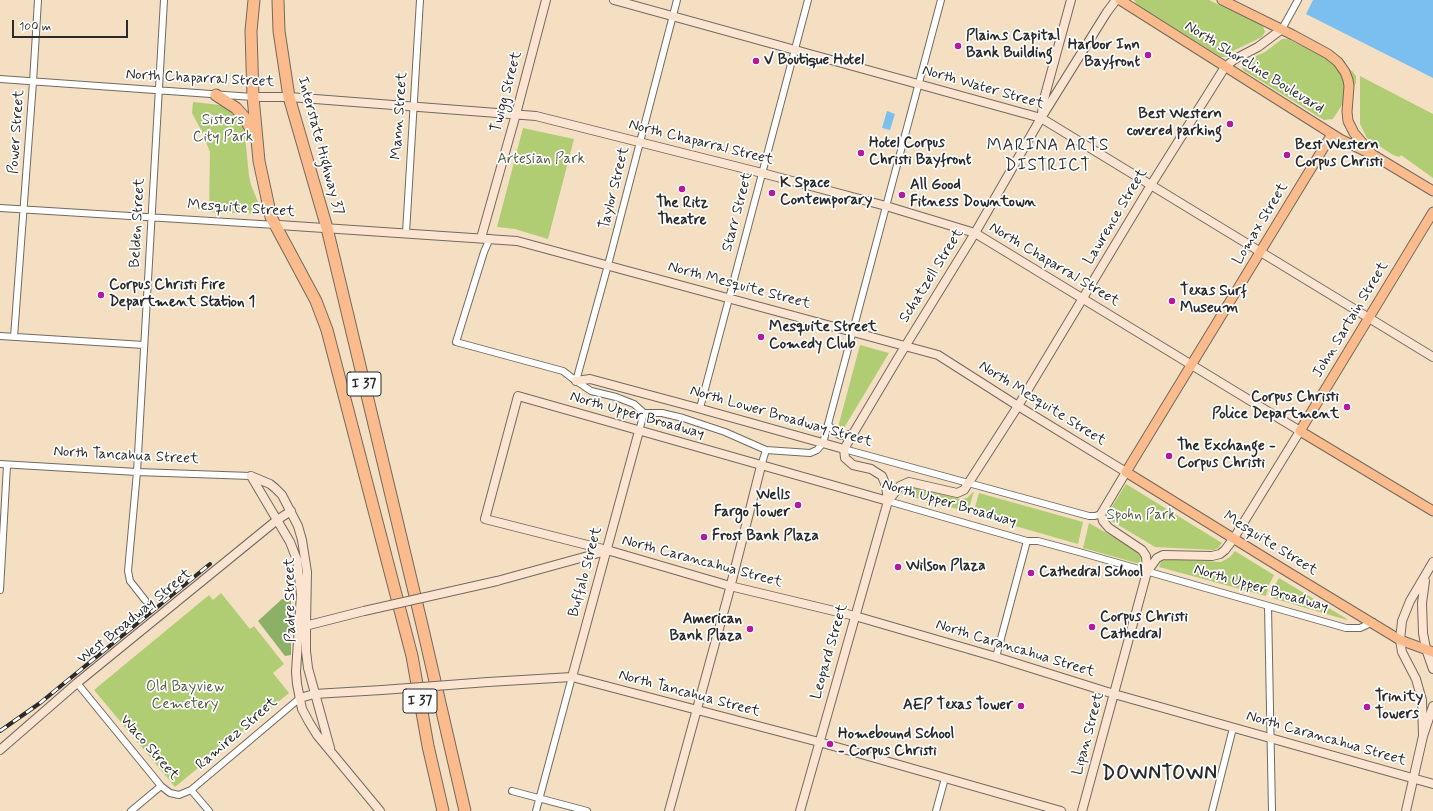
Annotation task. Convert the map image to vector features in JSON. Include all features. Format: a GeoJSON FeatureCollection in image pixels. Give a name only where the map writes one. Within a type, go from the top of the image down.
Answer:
{"type":"FeatureCollection","features":[{"type":"Feature","properties":{"kind":"highway"},"geometry":{"type":"LineString","coordinates":[[254,0],[252,31],[253,97],[259,162],[275,222]]}},
{"type":"Feature","properties":{"kind":"highway","name":"Interstate Highway 37"},"geometry":{"type":"LineString","coordinates":[[278,0],[279,31],[288,97],[327,228]]}},
{"type":"Feature","properties":{"kind":"highway"},"geometry":{"type":"LineString","coordinates":[[216,95],[236,108],[244,117],[257,139]]}},
{"type":"Feature","properties":{"kind":"highway","name":"I 37"},"geometry":{"type":"LineString","coordinates":[[275,222],[316,301],[327,330],[410,649],[434,776],[443,811]]}},
{"type":"Feature","properties":{"kind":"highway","name":"I 37"},"geometry":{"type":"LineString","coordinates":[[327,228],[465,811]]}},
{"type":"Feature","properties":{"kind":"highway"},"geometry":{"type":"LineString","coordinates":[[453,760],[470,811]]}},
{"type":"Feature","properties":{"kind":"highway"},"geometry":{"type":"LineString","coordinates":[[434,776],[436,811]]}},
{"type":"Feature","properties":{"kind":"main road","name":"Twigg Street"},"geometry":{"type":"LineString","coordinates":[[481,238],[546,0]]}},
{"type":"Feature","properties":{"kind":"main road","name":"North Water Street"},"geometry":{"type":"LineString","coordinates":[[614,0],[1041,118],[1433,357]]}},
{"type":"Feature","properties":{"kind":"main road","name":"Schatzell Street"},"geometry":{"type":"LineString","coordinates":[[1041,118],[1044,99],[1071,0]]}},
{"type":"Feature","properties":{"kind":"main road","name":"Schatzell Street"},"geometry":{"type":"LineString","coordinates":[[844,449],[905,346],[975,233],[1041,118],[1116,0]]}},
{"type":"Feature","properties":{"kind":"main road","name":"North Shoreline Boulevard"},"geometry":{"type":"LineString","coordinates":[[1120,0],[1332,134],[1375,156],[1433,191]]}},
{"type":"Feature","properties":{"kind":"main road","name":"North Shoreline Boulevard"},"geometry":{"type":"LineString","coordinates":[[1222,0],[1282,29],[1328,54],[1342,66],[1347,76],[1349,86],[1347,112],[1348,121],[1354,133],[1375,156]]}},
{"type":"Feature","properties":{"kind":"main road","name":"Lawrence Street"},"geometry":{"type":"LineString","coordinates":[[969,484],[1018,406],[1151,185],[1225,67],[1234,59],[1258,47],[1282,29]]}},
{"type":"Feature","properties":{"kind":"main road","name":"North Chaparral Street"},"geometry":{"type":"LineString","coordinates":[[253,97],[288,97],[536,116],[886,206],[975,233],[1433,512]]}},
{"type":"Feature","properties":{"kind":"main road","name":"Lomax Street"},"geometry":{"type":"LineString","coordinates":[[1126,472],[1332,134]]}},
{"type":"Feature","properties":{"kind":"main road","name":"John Sartain Street"},"geometry":{"type":"LineString","coordinates":[[1147,572],[1157,558],[1163,555],[1212,556],[1220,554],[1225,550],[1234,538],[1300,431],[1433,212]]}},
{"type":"Feature","properties":{"kind":"main road","name":"Mesquite Street"},"geometry":{"type":"LineString","coordinates":[[275,222],[327,228],[481,238]]}},
{"type":"Feature","properties":{"kind":"main road","name":"North Mesquite Street"},"geometry":{"type":"LineString","coordinates":[[481,238],[517,241],[938,355],[1126,472]]}},
{"type":"Feature","properties":{"kind":"main road","name":"North Lower Broadway Street"},"geometry":{"type":"LineString","coordinates":[[576,381],[590,379],[700,408],[844,449]]}},
{"type":"Feature","properties":{"kind":"main road","name":"North Upper Broadway"},"geometry":{"type":"LineString","coordinates":[[485,519],[518,396],[888,501]]}},
{"type":"Feature","properties":{"kind":"main road","name":"Buffalo Street"},"geometry":{"type":"LineString","coordinates":[[572,677],[639,431]]}},
{"type":"Feature","properties":{"kind":"main road"},"geometry":{"type":"LineString","coordinates":[[844,449],[845,458],[853,465],[871,469],[882,476],[886,486],[888,501]]}},
{"type":"Feature","properties":{"kind":"main road"},"geometry":{"type":"LineString","coordinates":[[669,811],[761,466]]}},
{"type":"Feature","properties":{"kind":"main road","name":"Mesquite Street"},"geometry":{"type":"LineString","coordinates":[[1126,472],[1283,569],[1373,622],[1400,640],[1430,650]]}},
{"type":"Feature","properties":{"kind":"main road"},"geometry":{"type":"LineString","coordinates":[[1126,472],[1101,514],[1103,521],[1109,528],[1142,550],[1146,556],[1147,572]]}},
{"type":"Feature","properties":{"kind":"main road","name":"Padre Street"},"geometry":{"type":"LineString","coordinates":[[251,476],[262,479],[282,495],[298,526],[302,540],[305,556],[307,590],[296,672],[302,709],[309,722],[330,751],[380,811]]}},
{"type":"Feature","properties":{"kind":"main road","name":"Padre Street"},"geometry":{"type":"LineString","coordinates":[[251,476],[290,542],[297,560],[301,594],[302,627],[308,668],[330,751]]}},
{"type":"Feature","properties":{"kind":"main road"},"geometry":{"type":"LineString","coordinates":[[888,501],[900,486],[909,482],[957,493],[964,490],[969,484]]}},
{"type":"Feature","properties":{"kind":"main road","name":"Leopard Street"},"geometry":{"type":"LineString","coordinates":[[800,811],[888,501]]}},
{"type":"Feature","properties":{"kind":"main road","name":"West Broadway Street"},"geometry":{"type":"LineString","coordinates":[[0,750],[77,683],[277,520],[291,511]]}},
{"type":"Feature","properties":{"kind":"main road","name":"North Carancahua Street"},"geometry":{"type":"LineString","coordinates":[[485,519],[607,550],[730,586],[855,616],[996,657],[1114,694],[1433,784]]}},
{"type":"Feature","properties":{"kind":"main road","name":"North Carancahua Street"},"geometry":{"type":"LineString","coordinates":[[302,627],[364,611],[497,581],[607,550]]}},
{"type":"Feature","properties":{"kind":"main road"},"geometry":{"type":"LineString","coordinates":[[1423,736],[1422,700],[1416,679],[1402,652],[1400,640],[1402,621],[1410,601],[1433,562]]}},
{"type":"Feature","properties":{"kind":"main road","name":"Lipan Street"},"geometry":{"type":"LineString","coordinates":[[1082,811],[1147,572]]}},
{"type":"Feature","properties":{"kind":"main road"},"geometry":{"type":"LineString","coordinates":[[1425,577],[1422,603],[1423,633],[1430,650],[1433,669]]}},
{"type":"Feature","properties":{"kind":"main road","name":"North Tancahua Street"},"geometry":{"type":"LineString","coordinates":[[300,698],[314,694],[572,677],[819,742],[1061,811]]}},
{"type":"Feature","properties":{"kind":"main road"},"geometry":{"type":"LineString","coordinates":[[1406,811],[1423,736],[1433,706]]}},
{"type":"Feature","properties":{"kind":"street","name":"Power Street"},"geometry":{"type":"LineString","coordinates":[[14,337],[38,0]]}},
{"type":"Feature","properties":{"kind":"street","name":"Belden Street"},"geometry":{"type":"LineString","coordinates":[[144,600],[130,581],[128,572],[144,345],[164,0]]}},
{"type":"Feature","properties":{"kind":"street","name":"Mann Street"},"geometry":{"type":"LineString","coordinates":[[406,233],[420,0]]}},
{"type":"Feature","properties":{"kind":"street","name":"Taylor Street"},"geometry":{"type":"LineString","coordinates":[[576,381],[608,265],[677,0]]}},
{"type":"Feature","properties":{"kind":"street","name":"Starr Street"},"geometry":{"type":"LineString","coordinates":[[700,408],[808,0]]}},
{"type":"Feature","properties":{"kind":"street"},"geometry":{"type":"LineString","coordinates":[[490,238],[484,252],[456,342],[563,371],[591,391],[616,397],[634,404],[644,413],[662,413],[683,418],[725,432],[766,450],[810,453],[817,450],[823,443],[854,332],[941,0]]}},
{"type":"Feature","properties":{"kind":"street"},"geometry":{"type":"LineString","coordinates":[[1282,29],[1298,0]]}},
{"type":"Feature","properties":{"kind":"street","name":"North Chaparral Street"},"geometry":{"type":"LineString","coordinates":[[0,79],[253,97]]}},
{"type":"Feature","properties":{"kind":"street","name":"Mesquite Street"},"geometry":{"type":"LineString","coordinates":[[0,208],[152,217],[275,222]]}},
{"type":"Feature","properties":{"kind":"street"},"geometry":{"type":"LineString","coordinates":[[0,336],[144,345]]}},
{"type":"Feature","properties":{"kind":"street","name":"Buffalo Street"},"geometry":{"type":"LineString","coordinates":[[639,431],[644,413]]}},
{"type":"Feature","properties":{"kind":"street"},"geometry":{"type":"LineString","coordinates":[[828,424],[835,433],[842,436],[853,433]]}},
{"type":"Feature","properties":{"kind":"street","name":"North Lower Broadway Street"},"geometry":{"type":"LineString","coordinates":[[844,449],[1089,516],[1101,514]]}},
{"type":"Feature","properties":{"kind":"street"},"geometry":{"type":"LineString","coordinates":[[761,466],[766,450]]}},
{"type":"Feature","properties":{"kind":"street"},"geometry":{"type":"LineString","coordinates":[[0,590],[3,464]]}},
{"type":"Feature","properties":{"kind":"street","name":"North Tancahua Street"},"geometry":{"type":"LineString","coordinates":[[3,464],[136,472],[251,476]]}},
{"type":"Feature","properties":{"kind":"street","name":"North Upper Broadway"},"geometry":{"type":"LineString","coordinates":[[888,501],[1027,541],[1038,541],[1346,628],[1360,628],[1373,622]]}},
{"type":"Feature","properties":{"kind":"street"},"geometry":{"type":"LineString","coordinates":[[996,657],[1027,541]]}},
{"type":"Feature","properties":{"kind":"street"},"geometry":{"type":"LineString","coordinates":[[1268,606],[1272,811]]}},
{"type":"Feature","properties":{"kind":"street","name":"Buffalo Street"},"geometry":{"type":"LineString","coordinates":[[536,811],[572,677]]}},
{"type":"Feature","properties":{"kind":"street","name":"Waco Street"},"geometry":{"type":"LineString","coordinates":[[77,683],[162,786],[170,793],[179,795],[191,790],[209,811]]}},
{"type":"Feature","properties":{"kind":"street","name":"Ramirez Street"},"geometry":{"type":"LineString","coordinates":[[191,790],[300,698]]}},
{"type":"Feature","properties":{"kind":"street"},"geometry":{"type":"LineString","coordinates":[[1212,811],[1233,728]]}},
{"type":"Feature","properties":{"kind":"street"},"geometry":{"type":"LineString","coordinates":[[936,811],[945,778]]}},
{"type":"Feature","properties":{"kind":"street"},"geometry":{"type":"LineString","coordinates":[[131,811],[162,786]]}},
{"type":"Feature","properties":{"kind":"street"},"geometry":{"type":"LineString","coordinates":[[512,791],[587,811]]}},
{"type":"Feature","properties":{"kind":"green space"},"geometry":{"type":"Polygon","coordinates":[[[1134,0],[1209,0],[1263,26],[1265,32],[1262,37],[1233,51],[1226,57],[1221,57],[1136,4],[1134,0]]]}},
{"type":"Feature","properties":{"kind":"green space"},"geometry":{"type":"Polygon","coordinates":[[[1282,39],[1288,39],[1352,71],[1356,76],[1356,83],[1333,119],[1324,120],[1243,70],[1241,64],[1265,52],[1282,39]]]}},
{"type":"Feature","properties":{"kind":"green space"},"geometry":{"type":"Polygon","coordinates":[[[1360,76],[1433,114],[1433,178],[1401,155],[1399,157],[1393,155],[1367,138],[1360,124],[1360,76]]]}},
{"type":"Feature","properties":{"kind":"green space","name":"Sisters City Park"},"geometry":{"type":"Polygon","coordinates":[[[193,102],[220,105],[230,108],[244,126],[249,176],[251,185],[263,214],[209,212],[210,152],[192,113],[193,102]]]}},
{"type":"Feature","properties":{"kind":"green space","name":"Artesian Park"},"geometry":{"type":"Polygon","coordinates":[[[523,128],[574,139],[548,239],[515,229],[497,227],[523,128]]]}},
{"type":"Feature","properties":{"kind":"green space"},"geometry":{"type":"Polygon","coordinates":[[[860,345],[889,353],[841,433],[837,431],[860,345]]]}},
{"type":"Feature","properties":{"kind":"green space","name":"Spohn Park"},"geometry":{"type":"Polygon","coordinates":[[[1126,484],[1222,543],[1214,550],[1155,547],[1110,520],[1108,513],[1126,484]]]}},
{"type":"Feature","properties":{"kind":"green space"},"geometry":{"type":"Polygon","coordinates":[[[910,487],[961,499],[967,498],[974,491],[968,512],[902,494],[904,489],[910,487]]]}},
{"type":"Feature","properties":{"kind":"green space"},"geometry":{"type":"Polygon","coordinates":[[[979,493],[1083,522],[1078,544],[973,514],[979,493]]]}},
{"type":"Feature","properties":{"kind":"green space"},"geometry":{"type":"Polygon","coordinates":[[[1089,523],[1138,551],[1141,556],[1140,564],[1083,548],[1089,523]]]}},
{"type":"Feature","properties":{"kind":"green space"},"geometry":{"type":"Polygon","coordinates":[[[1235,551],[1274,575],[1266,596],[1159,567],[1161,561],[1169,559],[1221,562],[1230,557],[1235,551]]]}},
{"type":"Feature","properties":{"kind":"green space"},"geometry":{"type":"Polygon","coordinates":[[[1279,578],[1347,620],[1272,598],[1274,587],[1279,578]]]}},
{"type":"Feature","properties":{"kind":"green space","name":"Old Bayview Cemetery"},"geometry":{"type":"Polygon","coordinates":[[[221,593],[250,629],[254,626],[284,664],[273,673],[289,693],[175,787],[94,690],[209,595],[213,600],[221,593]]]}},
{"type":"Feature","properties":{"kind":"green space"},"geometry":{"type":"Polygon","coordinates":[[[282,599],[291,601],[291,655],[285,656],[258,621],[282,599]]]}},
{"type":"Feature","properties":{"kind":"water"},"geometry":{"type":"Polygon","coordinates":[[[1313,0],[1433,0],[1433,78],[1306,14],[1313,0]]]}},
{"type":"Feature","properties":{"kind":"water"},"geometry":{"type":"Polygon","coordinates":[[[887,111],[895,114],[890,130],[882,128],[887,111]]]}},
{"type":"Feature","properties":{"kind":"railway"},"geometry":{"type":"LineString","coordinates":[[0,731],[40,703],[210,564]]}},
{"type":"Feature","properties":{"kind":"place","name":"Plains Capital Bank Building"},"geometry":{"type":"Point","coordinates":[958,46]}},
{"type":"Feature","properties":{"kind":"place","name":"Harbor Inn Bayfront"},"geometry":{"type":"Point","coordinates":[1148,55]}},
{"type":"Feature","properties":{"kind":"place","name":"V Boutique Hotel"},"geometry":{"type":"Point","coordinates":[756,61]}},
{"type":"Feature","properties":{"kind":"place","name":"Best Western covered parking"},"geometry":{"type":"Point","coordinates":[1230,124]}},
{"type":"Feature","properties":{"kind":"place","name":"Hotel Corpus Christi Bayfront"},"geometry":{"type":"Point","coordinates":[861,153]}},
{"type":"Feature","properties":{"kind":"place","name":"Best Western Corpus Christi"},"geometry":{"type":"Point","coordinates":[1287,155]}},
{"type":"Feature","properties":{"kind":"place","name":"The Ritz Theatre"},"geometry":{"type":"Point","coordinates":[682,189]}},
{"type":"Feature","properties":{"kind":"place","name":"K Space Contemporary"},"geometry":{"type":"Point","coordinates":[772,193]}},
{"type":"Feature","properties":{"kind":"place","name":"All Good Fitness Downtown"},"geometry":{"type":"Point","coordinates":[902,195]}},
{"type":"Feature","properties":{"kind":"place","name":"Corpus Christi Fire Department Station 1"},"geometry":{"type":"Point","coordinates":[101,295]}},
{"type":"Feature","properties":{"kind":"place","name":"Texas Surf Museum"},"geometry":{"type":"Point","coordinates":[1172,301]}},
{"type":"Feature","properties":{"kind":"place","name":"Mesquite Street Comedy Club"},"geometry":{"type":"Point","coordinates":[761,337]}},
{"type":"Feature","properties":{"kind":"place","name":"Corpus Christi Police Department"},"geometry":{"type":"Point","coordinates":[1347,407]}},
{"type":"Feature","properties":{"kind":"place","name":"The Exchange - Corpus Christi"},"geometry":{"type":"Point","coordinates":[1169,456]}},
{"type":"Feature","properties":{"kind":"place","name":"Wells Fargo Tower"},"geometry":{"type":"Point","coordinates":[798,505]}},
{"type":"Feature","properties":{"kind":"place","name":"Frost Bank Plaza"},"geometry":{"type":"Point","coordinates":[704,537]}},
{"type":"Feature","properties":{"kind":"place","name":"Wilson Plaza"},"geometry":{"type":"Point","coordinates":[898,567]}},
{"type":"Feature","properties":{"kind":"place","name":"Cathedral School"},"geometry":{"type":"Point","coordinates":[1031,573]}},
{"type":"Feature","properties":{"kind":"place","name":"Corpus Christi Cathedral"},"geometry":{"type":"Point","coordinates":[1092,627]}},
{"type":"Feature","properties":{"kind":"place","name":"American Bank Plaza"},"geometry":{"type":"Point","coordinates":[750,629]}},
{"type":"Feature","properties":{"kind":"place","name":"AEP Texas Tower"},"geometry":{"type":"Point","coordinates":[1021,706]}},
{"type":"Feature","properties":{"kind":"place","name":"Trinity Towers"},"geometry":{"type":"Point","coordinates":[1367,707]}},
{"type":"Feature","properties":{"kind":"place","name":"Homebound School - Corpus Christi"},"geometry":{"type":"Point","coordinates":[830,744]}},
{"type":"Feature","properties":{"kind":"district","name":"MARINA ARTS DISTRICT"},"geometry":{"type":"Point","coordinates":[1048,156]}},
{"type":"Feature","properties":{"kind":"district","name":"DOWNTOWN"},"geometry":{"type":"Point","coordinates":[1160,775]}}]}
